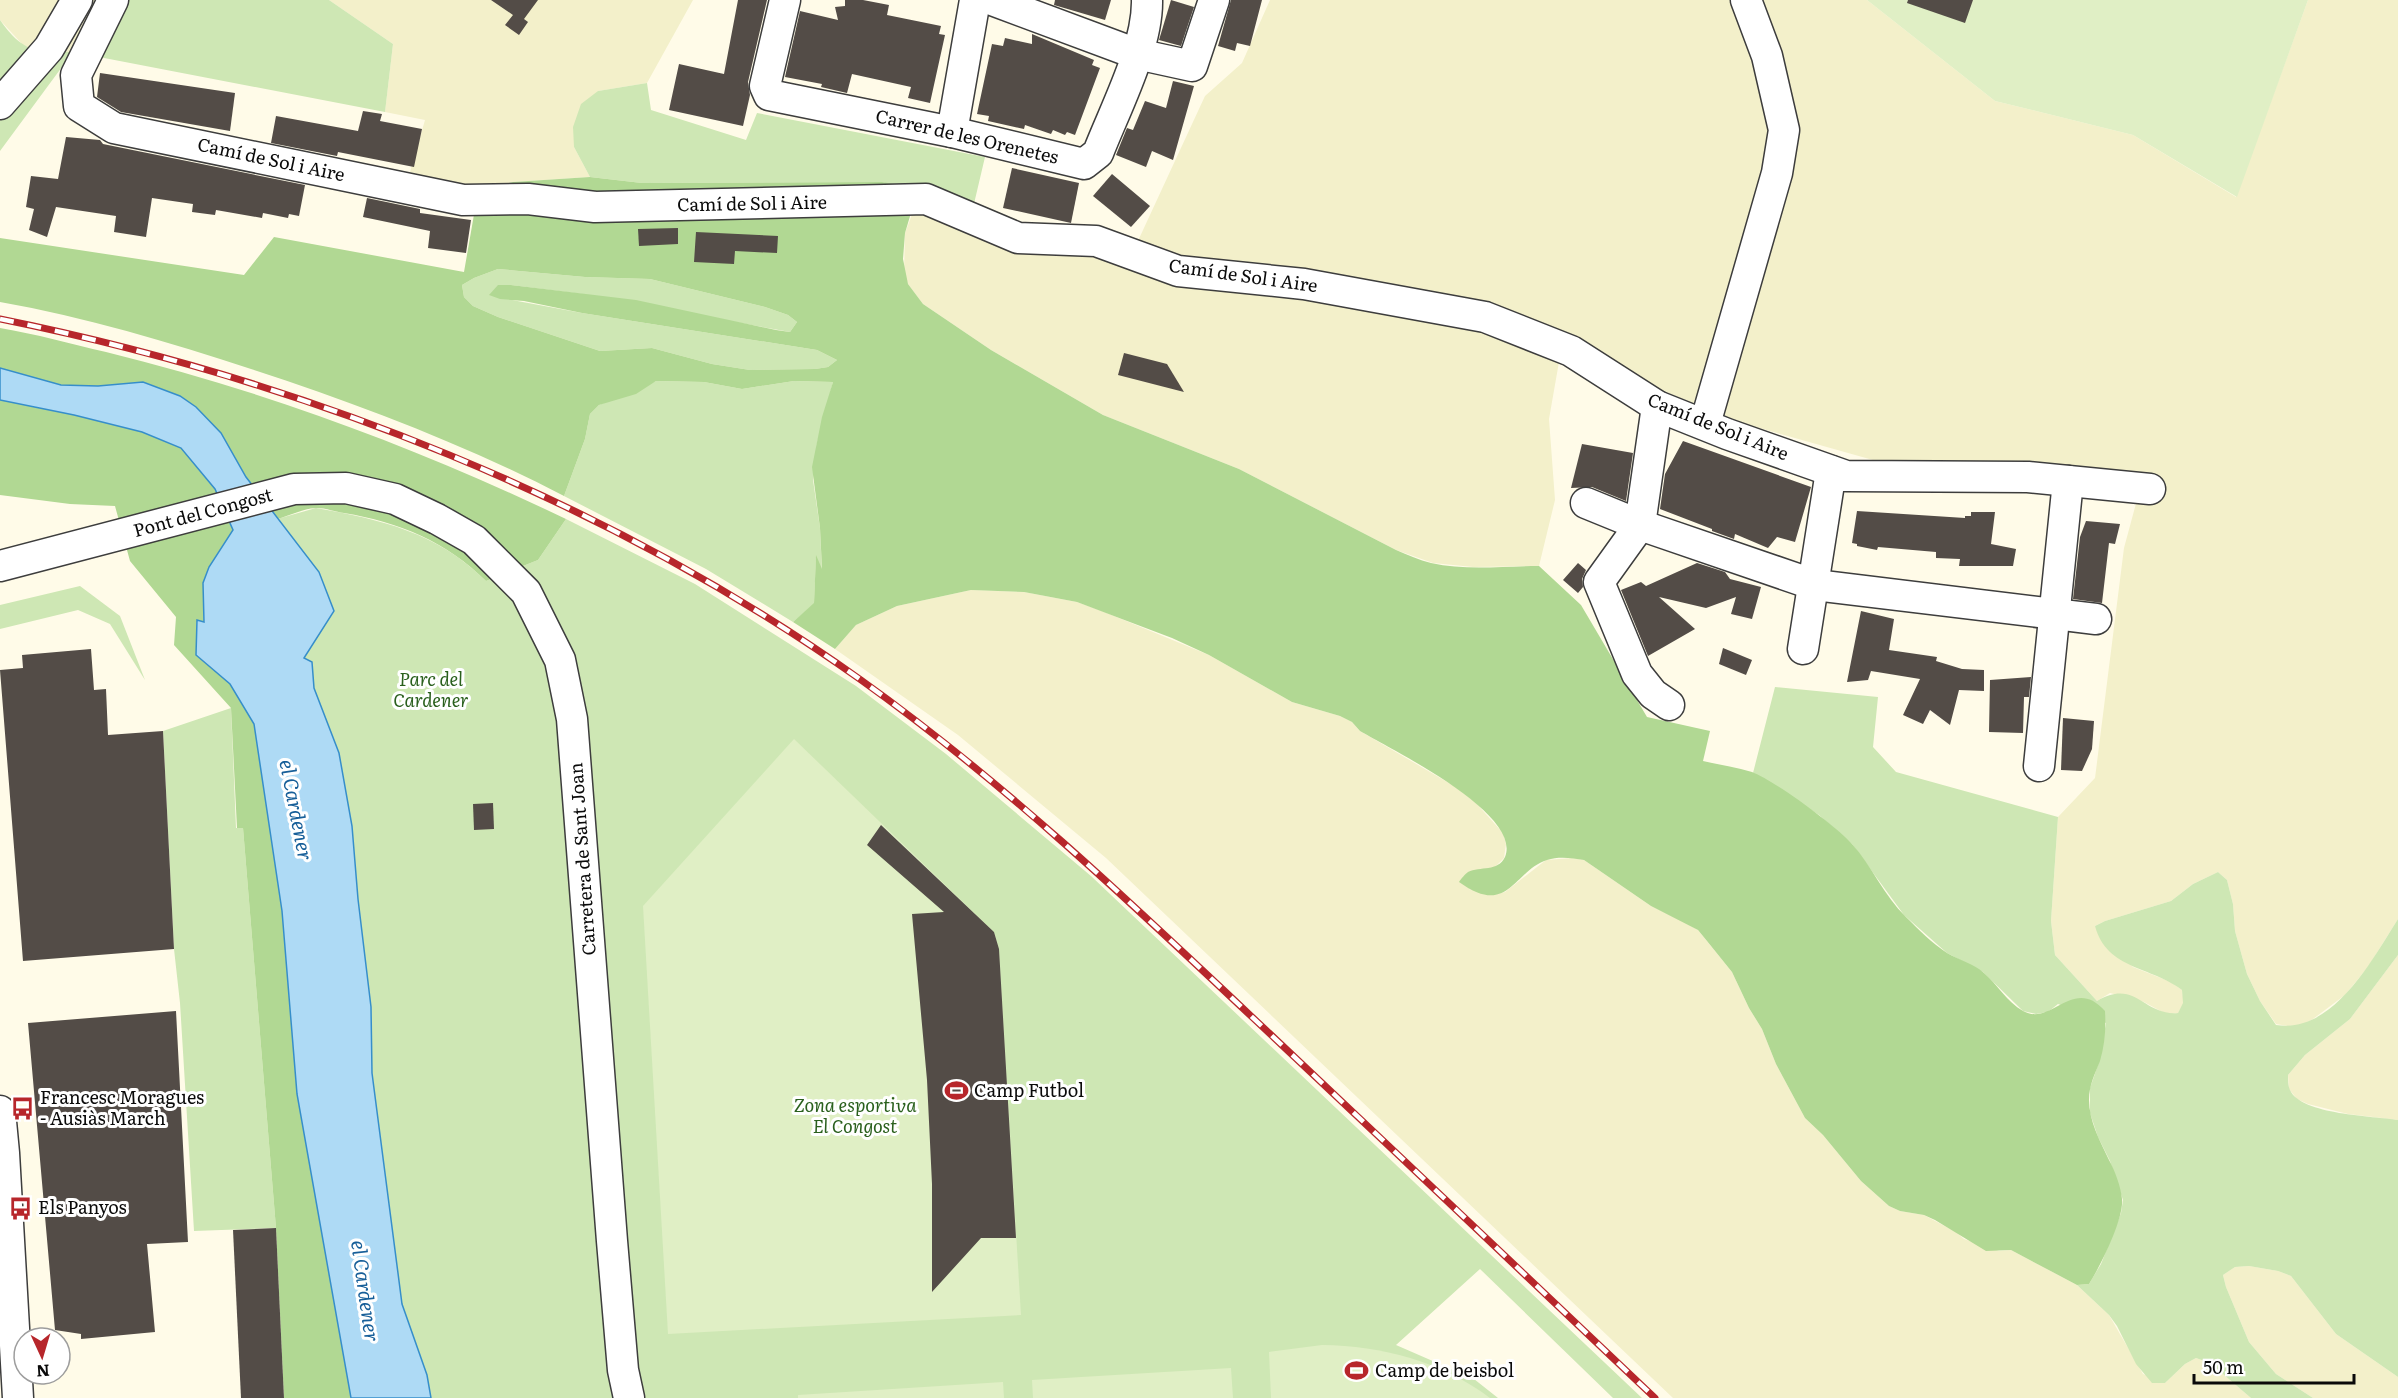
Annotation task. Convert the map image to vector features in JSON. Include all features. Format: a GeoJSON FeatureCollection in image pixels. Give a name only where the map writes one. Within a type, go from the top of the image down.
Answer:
{"type":"FeatureCollection","features":[{"type":"Feature","properties":{"kind":"street"},"geometry":{"type":"LineString","coordinates":[[0,104],[49,48],[77,0]]}},
{"type":"Feature","properties":{"kind":"street","name":"Camí de Sol i Aire"},"geometry":{"type":"LineString","coordinates":[[113,0],[76,75],[79,106],[114,128],[463,200],[528,200],[595,207],[926,200],[1018,238],[1096,241],[1178,271],[1304,284],[1485,317],[1571,351],[1657,406],[1846,476],[2028,477],[2150,489]]}},
{"type":"Feature","properties":{"kind":"street","name":"Carrer de les Orenetes"},"geometry":{"type":"LineString","coordinates":[[785,0],[765,86],[770,95],[952,132],[1084,164],[1098,153],[1137,54],[1147,15],[1147,0]]}},
{"type":"Feature","properties":{"kind":"street"},"geometry":{"type":"LineString","coordinates":[[952,132],[975,0]]}},
{"type":"Feature","properties":{"kind":"street"},"geometry":{"type":"LineString","coordinates":[[992,0],[1137,54],[1192,66],[1214,0]]}},
{"type":"Feature","properties":{"kind":"street"},"geometry":{"type":"LineString","coordinates":[[1705,424],[1777,172],[1784,130],[1767,56],[1746,0]]}},
{"type":"Feature","properties":{"kind":"street"},"geometry":{"type":"LineString","coordinates":[[1657,406],[1640,525],[1599,582],[1637,674],[1653,694],[1669,705]]}},
{"type":"Feature","properties":{"kind":"street"},"geometry":{"type":"LineString","coordinates":[[1803,649],[1815,585],[1831,471]]}},
{"type":"Feature","properties":{"kind":"street"},"geometry":{"type":"LineString","coordinates":[[2039,766],[2068,481]]}},
{"type":"Feature","properties":{"kind":"street","name":"Carretera de Sant Joan"},"geometry":{"type":"LineString","coordinates":[[294,489],[346,488],[394,499],[437,519],[474,540],[526,592],[560,660],[572,719],[623,1370],[630,1398]]}},
{"type":"Feature","properties":{"kind":"street","name":"Pont del Congost"},"geometry":{"type":"LineString","coordinates":[[0,566],[294,489]]}},
{"type":"Feature","properties":{"kind":"street"},"geometry":{"type":"LineString","coordinates":[[1586,503],[1640,525],[1815,585],[2096,619]]}},
{"type":"Feature","properties":{"kind":"street"},"geometry":{"type":"LineString","coordinates":[[0,1111],[4,1153],[12,1379]]}},
{"type":"Feature","properties":{"kind":"shaded area"},"geometry":{"type":"Polygon","coordinates":[[[0,0],[95,0],[73,52],[38,51],[23,45],[0,20],[0,0]]]}},
{"type":"Feature","properties":{"kind":"shaded area"},"geometry":{"type":"Polygon","coordinates":[[[329,0],[693,0],[647,83],[598,91],[574,147],[590,177],[513,182],[477,191],[410,172],[425,120],[385,112],[393,44],[329,0]]]}},
{"type":"Feature","properties":{"kind":"shaded area"},"geometry":{"type":"Polygon","coordinates":[[[1270,0],[1867,0],[1995,101],[2133,135],[2236,197],[2308,0],[2398,0],[2398,919],[2368,967],[2345,995],[2302,1025],[2276,1024],[2260,1001],[2247,974],[2235,931],[2233,904],[2227,880],[2218,872],[2193,884],[2171,901],[2095,926],[2133,967],[2171,982],[2182,990],[2184,1003],[2178,1013],[2166,1014],[2144,1002],[2110,993],[2097,1001],[2055,955],[2051,921],[2058,817],[2095,778],[2124,548],[2138,496],[1880,462],[1738,422],[1640,381],[1563,339],[1549,419],[1555,500],[1539,566],[1473,567],[1433,563],[1396,550],[1239,469],[1103,415],[991,350],[923,304],[908,284],[904,272],[905,233],[914,209],[1137,243],[1205,96],[1242,63],[1270,0]]]}},
{"type":"Feature","properties":{"kind":"shaded area"},"geometry":{"type":"Polygon","coordinates":[[[971,590],[1024,592],[1077,602],[1209,655],[1292,702],[1340,716],[1352,722],[1360,731],[1454,786],[1476,803],[1503,833],[1506,844],[1504,858],[1495,867],[1469,872],[1469,889],[1493,895],[1505,892],[1546,860],[1572,858],[1584,860],[1651,906],[1698,930],[1732,972],[1805,1118],[1823,1135],[1861,1181],[1889,1206],[1900,1211],[1924,1215],[1956,1232],[1964,1239],[1999,1251],[2011,1250],[2077,1285],[2109,1315],[2143,1374],[2165,1383],[2185,1364],[2196,1358],[2210,1363],[2251,1398],[1673,1398],[1106,858],[958,735],[835,649],[856,625],[897,606],[971,590]]]}},
{"type":"Feature","properties":{"kind":"shaded area"},"geometry":{"type":"Polygon","coordinates":[[[2398,955],[2398,1120],[2348,1114],[2297,1099],[2289,1089],[2288,1075],[2305,1055],[2350,1019],[2398,955]]]}},
{"type":"Feature","properties":{"kind":"shaded area"},"geometry":{"type":"Polygon","coordinates":[[[2249,1266],[2278,1271],[2291,1276],[2336,1334],[2398,1377],[2398,1398],[2313,1398],[2276,1374],[2249,1342],[2223,1275],[2235,1267],[2249,1266]]]}},
{"type":"Feature","properties":{"kind":"green space"},"geometry":{"type":"Polygon","coordinates":[[[95,0],[329,0],[393,44],[385,112],[73,52],[0,151],[0,20],[16,39],[31,48],[72,52],[95,0]]]}},
{"type":"Feature","properties":{"kind":"green space"},"geometry":{"type":"Polygon","coordinates":[[[1867,0],[2308,0],[2237,197],[2133,135],[1995,101],[1867,0]]]}},
{"type":"Feature","properties":{"kind":"green space"},"geometry":{"type":"Polygon","coordinates":[[[647,83],[651,110],[746,140],[757,113],[985,157],[973,208],[882,182],[642,183],[590,177],[574,147],[573,127],[581,104],[598,91],[647,83]]]}},
{"type":"Feature","properties":{"kind":"green space"},"geometry":{"type":"Polygon","coordinates":[[[590,177],[642,183],[882,182],[894,184],[916,196],[905,233],[903,259],[908,284],[923,304],[991,350],[1103,415],[1239,469],[1396,550],[1431,563],[1458,567],[1539,566],[1581,605],[1647,717],[1710,731],[1703,761],[1752,772],[1775,784],[1819,815],[1852,844],[1898,909],[1936,945],[1980,970],[2012,1003],[2023,1011],[2034,1014],[2044,1013],[2073,999],[2083,998],[2093,1001],[2105,1011],[2104,1042],[2090,1089],[2089,1108],[2096,1131],[2117,1179],[2122,1208],[2110,1243],[2089,1284],[2077,1285],[2011,1250],[1986,1251],[1935,1220],[1889,1206],[1861,1181],[1823,1135],[1805,1118],[1732,972],[1698,930],[1651,906],[1584,860],[1561,858],[1547,860],[1500,894],[1489,895],[1476,892],[1459,882],[1468,872],[1498,865],[1505,857],[1505,840],[1494,821],[1451,784],[1360,731],[1352,722],[1340,716],[1292,702],[1209,655],[1172,638],[1077,602],[1024,592],[971,590],[897,606],[856,625],[835,649],[793,622],[814,603],[816,555],[822,569],[820,528],[812,467],[822,417],[833,382],[794,381],[742,389],[704,382],[656,381],[636,394],[599,405],[590,414],[585,439],[564,496],[449,442],[291,382],[127,331],[0,302],[0,238],[244,275],[274,237],[464,272],[476,203],[500,185],[513,182],[590,177]],[[498,269],[462,285],[464,297],[473,306],[498,317],[600,351],[652,348],[712,364],[750,370],[815,369],[828,367],[837,360],[817,350],[582,313],[524,301],[500,299],[489,295],[498,285],[511,285],[636,300],[790,332],[797,322],[788,315],[765,307],[650,279],[585,277],[498,269]]]}},
{"type":"Feature","properties":{"kind":"green space"},"geometry":{"type":"Polygon","coordinates":[[[498,269],[585,277],[650,279],[765,307],[788,315],[797,322],[790,332],[582,294],[511,285],[512,300],[817,350],[837,360],[828,367],[815,369],[750,370],[712,364],[652,348],[600,351],[498,317],[473,306],[464,297],[462,285],[498,269]]]}},
{"type":"Feature","properties":{"kind":"green space"},"geometry":{"type":"Polygon","coordinates":[[[0,328],[165,367],[282,403],[454,468],[566,519],[538,560],[486,581],[455,555],[438,545],[403,528],[384,522],[317,508],[277,519],[246,477],[221,433],[180,396],[143,382],[98,386],[61,385],[0,368],[0,328]]]}},
{"type":"Feature","properties":{"kind":"green space"},"geometry":{"type":"Polygon","coordinates":[[[656,381],[704,382],[742,389],[794,381],[833,382],[817,443],[813,480],[820,528],[822,572],[816,557],[814,604],[793,622],[706,569],[564,496],[585,439],[590,414],[599,405],[656,381]]]}},
{"type":"Feature","properties":{"kind":"green space"},"geometry":{"type":"Polygon","coordinates":[[[0,400],[142,432],[181,448],[215,489],[233,530],[209,567],[203,583],[204,623],[197,620],[196,655],[230,684],[254,723],[282,911],[297,1094],[351,1398],[284,1398],[276,1228],[243,828],[237,828],[231,708],[174,645],[176,617],[130,561],[115,506],[70,504],[0,495],[0,400]]]}},
{"type":"Feature","properties":{"kind":"green space","name":"Zona esportiva El Congost"},"geometry":{"type":"Polygon","coordinates":[[[316,508],[386,523],[428,540],[467,564],[486,581],[538,560],[566,519],[695,584],[856,686],[946,754],[1091,876],[1642,1398],[1613,1398],[1480,1269],[1396,1345],[1474,1379],[1498,1398],[431,1398],[427,1375],[402,1304],[372,1073],[371,1007],[352,826],[339,753],[314,688],[312,662],[304,659],[311,644],[319,572],[277,519],[316,508]]]}},
{"type":"Feature","properties":{"kind":"green space"},"geometry":{"type":"Polygon","coordinates":[[[80,586],[120,616],[145,680],[110,624],[78,610],[0,629],[0,605],[80,586]]]}},
{"type":"Feature","properties":{"kind":"green space"},"geometry":{"type":"Polygon","coordinates":[[[1775,687],[1878,697],[1873,747],[1896,772],[2058,817],[2051,921],[2055,955],[2097,1001],[2110,995],[2131,995],[2156,1009],[2178,1013],[2183,1003],[2182,990],[2170,982],[2131,966],[2109,951],[2095,926],[2171,901],[2193,884],[2218,872],[2227,880],[2233,904],[2235,931],[2247,974],[2260,1001],[2276,1025],[2297,1025],[2315,1018],[2333,1006],[2363,973],[2398,919],[2398,955],[2350,1019],[2305,1055],[2288,1075],[2288,1085],[2297,1098],[2308,1105],[2339,1113],[2398,1120],[2398,1377],[2336,1334],[2291,1276],[2278,1271],[2249,1266],[2235,1267],[2223,1275],[2249,1342],[2276,1374],[2313,1398],[2251,1398],[2210,1363],[2196,1358],[2185,1364],[2165,1383],[2152,1383],[2136,1364],[2109,1315],[2077,1285],[2089,1284],[2101,1264],[2121,1213],[2123,1200],[2090,1113],[2090,1088],[2099,1062],[2106,1023],[2058,1004],[2048,1012],[2036,1014],[2023,1011],[1983,972],[1947,953],[1904,915],[1852,844],[1819,815],[1753,773],[1775,687]]]}},
{"type":"Feature","properties":{"kind":"green space"},"geometry":{"type":"Polygon","coordinates":[[[231,708],[236,828],[243,828],[276,1228],[194,1231],[180,1003],[174,949],[163,731],[231,708]]]}},
{"type":"Feature","properties":{"kind":"green space"},"geometry":{"type":"Polygon","coordinates":[[[794,739],[994,932],[999,949],[1021,1315],[668,1334],[643,906],[794,739]]]}},
{"type":"Feature","properties":{"kind":"green space","name":"Camp de beisbol"},"geometry":{"type":"Polygon","coordinates":[[[1322,1345],[1367,1348],[1410,1358],[1452,1374],[1490,1398],[1271,1398],[1269,1352],[1322,1345]]]}},
{"type":"Feature","properties":{"kind":"green space"},"geometry":{"type":"Polygon","coordinates":[[[1231,1368],[1233,1398],[1033,1398],[1032,1380],[1231,1368]]]}},
{"type":"Feature","properties":{"kind":"green space"},"geometry":{"type":"Polygon","coordinates":[[[1003,1382],[1004,1398],[798,1398],[798,1395],[1003,1382]]]}},
{"type":"Feature","properties":{"kind":"water","name":"el Cardener"},"geometry":{"type":"Polygon","coordinates":[[[0,368],[61,385],[98,386],[143,382],[180,396],[196,407],[221,433],[246,477],[319,572],[334,611],[304,658],[312,662],[314,688],[339,753],[352,826],[371,1007],[372,1073],[402,1304],[427,1375],[431,1398],[351,1398],[297,1094],[282,911],[254,724],[230,684],[196,655],[197,620],[204,622],[203,583],[209,567],[233,530],[215,489],[181,448],[142,432],[0,400],[0,368]]]}},
{"type":"Feature","properties":{"kind":"building"},"geometry":{"type":"Polygon","coordinates":[[[491,0],[538,0],[524,19],[528,22],[519,35],[505,25],[513,15],[491,0]]]}},
{"type":"Feature","properties":{"kind":"building"},"geometry":{"type":"Polygon","coordinates":[[[738,0],[767,0],[748,82],[750,95],[743,126],[669,110],[679,64],[724,74],[738,0]]]}},
{"type":"Feature","properties":{"kind":"building"},"geometry":{"type":"Polygon","coordinates":[[[845,0],[863,0],[889,5],[887,15],[941,26],[939,34],[945,35],[930,103],[908,98],[911,87],[852,74],[847,93],[821,87],[822,84],[785,77],[800,11],[838,20],[835,7],[845,6],[845,0]]]}},
{"type":"Feature","properties":{"kind":"building"},"geometry":{"type":"Polygon","coordinates":[[[1055,0],[1111,0],[1105,20],[1054,5],[1055,0]]]}},
{"type":"Feature","properties":{"kind":"building"},"geometry":{"type":"Polygon","coordinates":[[[1171,0],[1194,7],[1181,46],[1159,40],[1171,0]]]}},
{"type":"Feature","properties":{"kind":"building"},"geometry":{"type":"Polygon","coordinates":[[[1231,0],[1262,0],[1250,46],[1237,43],[1235,51],[1218,46],[1231,0]]]}},
{"type":"Feature","properties":{"kind":"building"},"geometry":{"type":"Polygon","coordinates":[[[1908,0],[1973,0],[1965,23],[1907,3],[1908,0]]]}},
{"type":"Feature","properties":{"kind":"building"},"geometry":{"type":"Polygon","coordinates":[[[1032,34],[1094,60],[1092,65],[1100,68],[1075,135],[1067,132],[1065,135],[1053,130],[1051,134],[1025,125],[1024,129],[988,121],[989,116],[977,114],[992,44],[1003,46],[1005,38],[1032,44],[1032,34]]]}},
{"type":"Feature","properties":{"kind":"building"},"geometry":{"type":"Polygon","coordinates":[[[100,73],[235,93],[230,131],[121,112],[97,97],[100,73]]]}},
{"type":"Feature","properties":{"kind":"building"},"geometry":{"type":"Polygon","coordinates":[[[1173,81],[1194,86],[1173,160],[1152,151],[1146,167],[1116,155],[1127,128],[1133,130],[1145,101],[1166,108],[1173,81]]]}},
{"type":"Feature","properties":{"kind":"building"},"geometry":{"type":"Polygon","coordinates":[[[363,111],[382,114],[380,121],[422,129],[414,167],[338,152],[337,156],[271,143],[276,116],[358,131],[363,111]]]}},
{"type":"Feature","properties":{"kind":"building"},"geometry":{"type":"Polygon","coordinates":[[[66,137],[100,140],[103,144],[305,185],[299,216],[289,214],[288,218],[263,213],[262,218],[216,210],[215,215],[192,212],[193,204],[152,198],[146,237],[114,232],[116,216],[56,207],[47,237],[29,230],[34,209],[26,207],[31,176],[58,179],[66,137]]]}},
{"type":"Feature","properties":{"kind":"building"},"geometry":{"type":"Polygon","coordinates":[[[1012,168],[1079,183],[1071,223],[1003,208],[1012,168]]]}},
{"type":"Feature","properties":{"kind":"building"},"geometry":{"type":"Polygon","coordinates":[[[1112,174],[1150,206],[1131,227],[1093,196],[1112,174]]]}},
{"type":"Feature","properties":{"kind":"building"},"geometry":{"type":"Polygon","coordinates":[[[367,198],[420,209],[420,213],[471,220],[466,253],[428,248],[430,231],[363,217],[367,198]]]}},
{"type":"Feature","properties":{"kind":"building"},"geometry":{"type":"Polygon","coordinates":[[[678,228],[678,244],[639,246],[638,229],[678,228]]]}},
{"type":"Feature","properties":{"kind":"building"},"geometry":{"type":"Polygon","coordinates":[[[696,232],[778,236],[777,253],[735,251],[734,264],[694,262],[696,232]]]}},
{"type":"Feature","properties":{"kind":"building"},"geometry":{"type":"Polygon","coordinates":[[[1124,353],[1167,364],[1184,392],[1118,375],[1124,353]]]}},
{"type":"Feature","properties":{"kind":"building"},"geometry":{"type":"Polygon","coordinates":[[[1683,441],[1811,487],[1795,542],[1777,537],[1768,548],[1735,534],[1734,539],[1660,509],[1665,474],[1683,441]]]}},
{"type":"Feature","properties":{"kind":"building"},"geometry":{"type":"Polygon","coordinates":[[[1582,444],[1633,453],[1626,501],[1592,487],[1571,488],[1582,444]]]}},
{"type":"Feature","properties":{"kind":"building"},"geometry":{"type":"Polygon","coordinates":[[[1857,511],[1965,518],[1965,516],[1971,516],[1971,512],[1995,512],[1991,544],[2016,549],[2013,566],[1959,566],[1960,559],[1936,558],[1936,552],[1878,547],[1877,550],[1857,546],[1852,543],[1857,511]]]}},
{"type":"Feature","properties":{"kind":"building"},"geometry":{"type":"Polygon","coordinates":[[[2086,521],[2120,524],[2115,544],[2109,543],[2102,603],[2073,599],[2080,537],[2086,521]]]}},
{"type":"Feature","properties":{"kind":"building"},"geometry":{"type":"Polygon","coordinates":[[[1578,563],[1586,570],[1582,579],[1583,587],[1578,593],[1563,580],[1578,563]]]}},
{"type":"Feature","properties":{"kind":"building"},"geometry":{"type":"Polygon","coordinates":[[[1697,563],[1725,572],[1730,579],[1761,587],[1752,619],[1731,614],[1736,597],[1706,608],[1659,597],[1695,629],[1648,656],[1621,590],[1641,582],[1646,586],[1697,563]]]}},
{"type":"Feature","properties":{"kind":"building"},"geometry":{"type":"Polygon","coordinates":[[[1861,611],[1894,619],[1889,650],[1937,657],[1936,661],[1962,669],[1984,670],[1984,691],[1959,690],[1950,725],[1930,710],[1923,724],[1903,715],[1920,679],[1871,671],[1868,680],[1847,682],[1861,611]]]}},
{"type":"Feature","properties":{"kind":"building"},"geometry":{"type":"Polygon","coordinates":[[[1723,648],[1752,660],[1746,675],[1719,664],[1723,648]]]}},
{"type":"Feature","properties":{"kind":"building"},"geometry":{"type":"Polygon","coordinates":[[[91,649],[94,690],[106,689],[108,735],[163,731],[174,949],[23,961],[0,670],[23,668],[22,655],[91,649]]]}},
{"type":"Feature","properties":{"kind":"building"},"geometry":{"type":"Polygon","coordinates":[[[2031,677],[2029,697],[2024,697],[2023,733],[1989,732],[1990,680],[2031,677]]]}},
{"type":"Feature","properties":{"kind":"building"},"geometry":{"type":"Polygon","coordinates":[[[2063,718],[2094,721],[2092,749],[2082,771],[2061,770],[2063,718]]]}},
{"type":"Feature","properties":{"kind":"building"},"geometry":{"type":"Polygon","coordinates":[[[493,803],[494,829],[474,830],[473,804],[493,803]]]}},
{"type":"Feature","properties":{"kind":"building"},"geometry":{"type":"Polygon","coordinates":[[[881,825],[994,932],[999,949],[1016,1238],[981,1238],[932,1292],[932,1184],[927,1080],[912,914],[944,912],[867,845],[881,825]]]}},
{"type":"Feature","properties":{"kind":"building"},"geometry":{"type":"Polygon","coordinates":[[[176,1011],[188,1242],[147,1244],[155,1332],[81,1339],[81,1334],[72,1333],[72,1326],[55,1326],[28,1023],[176,1011]]]}},
{"type":"Feature","properties":{"kind":"building"},"geometry":{"type":"Polygon","coordinates":[[[276,1228],[284,1398],[241,1398],[233,1230],[276,1228]]]}},
{"type":"Feature","properties":{"kind":"railway"},"geometry":{"type":"LineString","coordinates":[[0,319],[114,345],[227,376],[339,413],[449,455],[557,503],[662,556],[764,615],[913,718],[1062,841],[1655,1398]]}},
{"type":"Feature","properties":{"kind":"place","name":"Camp Futbol"},"geometry":{"type":"Point","coordinates":[956,1091]}},
{"type":"Feature","properties":{"kind":"place","name":"Francesc Moragues - Ausiàs March"},"geometry":{"type":"Point","coordinates":[22,1108]}},
{"type":"Feature","properties":{"kind":"place","name":"Els Panyos"},"geometry":{"type":"Point","coordinates":[20,1208]}},
{"type":"Feature","properties":{"kind":"place","name":"Camp de beisbol"},"geometry":{"type":"Point","coordinates":[1357,1371]}},
{"type":"Feature","properties":{"kind":"park label","name":"Parc del Cardener"},"geometry":{"type":"Point","coordinates":[431,690]}}]}
